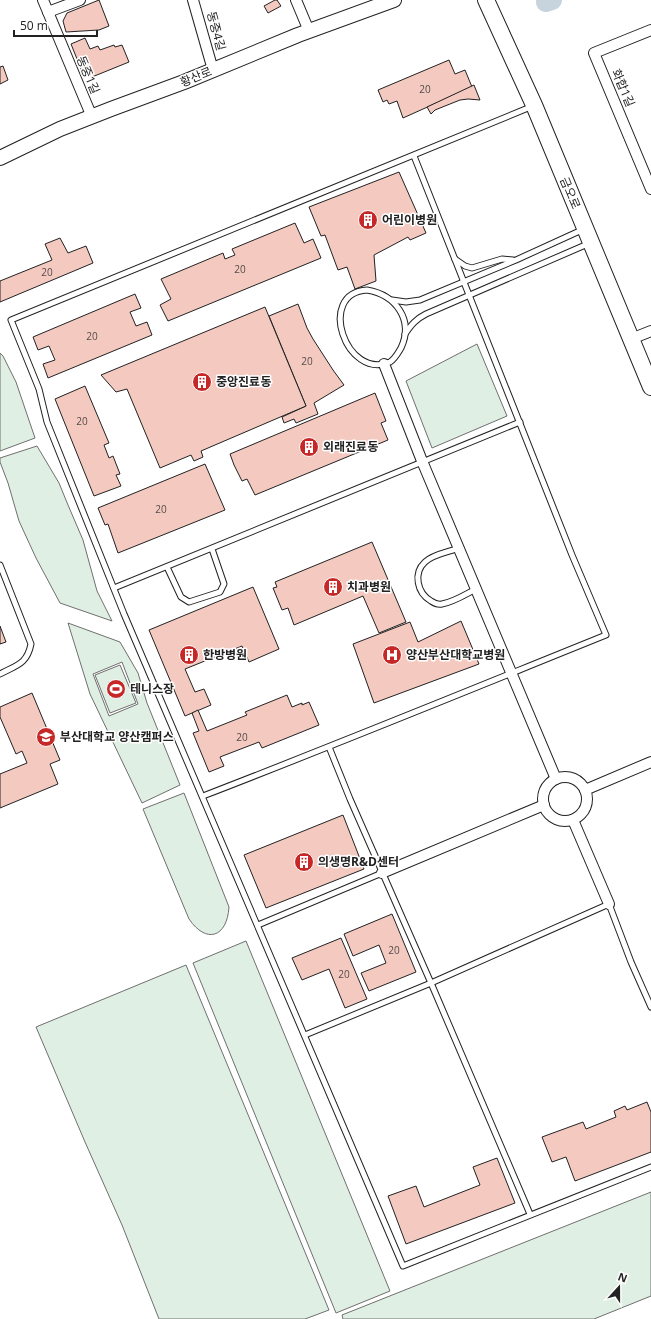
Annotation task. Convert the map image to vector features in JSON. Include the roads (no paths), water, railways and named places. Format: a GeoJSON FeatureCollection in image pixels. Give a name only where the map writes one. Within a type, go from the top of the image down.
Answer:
{"type":"FeatureCollection","features":[{"type":"Feature","properties":{"kind":"main road","name":"황산로"},"geometry":{"type":"LineString","coordinates":[[0,158],[60,129],[92,116],[213,70],[309,31],[394,0]]}},
{"type":"Feature","properties":{"kind":"main road","name":"금오로"},"geometry":{"type":"LineString","coordinates":[[486,0],[534,105],[651,387]]}},
{"type":"Feature","properties":{"kind":"street","name":"동중1길"},"geometry":{"type":"LineString","coordinates":[[43,0],[92,116]]}},
{"type":"Feature","properties":{"kind":"street"},"geometry":{"type":"LineString","coordinates":[[48,12],[80,0]]}},
{"type":"Feature","properties":{"kind":"street","name":"동중4길"},"geometry":{"type":"LineString","coordinates":[[194,0],[213,70]]}},
{"type":"Feature","properties":{"kind":"street"},"geometry":{"type":"LineString","coordinates":[[296,0],[309,31]]}},
{"type":"Feature","properties":{"kind":"street","name":"화합1길"},"geometry":{"type":"LineString","coordinates":[[650,184],[594,53],[651,30]]}},
{"type":"Feature","properties":{"kind":"street"},"geometry":{"type":"LineString","coordinates":[[631,339],[651,331]]}},
{"type":"Feature","properties":{"kind":"street"},"geometry":{"type":"LineString","coordinates":[[384,364],[422,461],[556,779]]}},
{"type":"Feature","properties":{"kind":"street"},"geometry":{"type":"LineString","coordinates":[[586,790],[651,762]]}},
{"type":"Feature","properties":{"kind":"street"},"geometry":{"type":"LineString","coordinates":[[570,777],[576,780],[586,790],[588,797],[584,811],[573,820],[566,822],[558,820],[547,812],[543,799],[546,787],[556,779],[570,777]]}},
{"type":"Feature","properties":{"kind":"street"},"geometry":{"type":"LineString","coordinates":[[382,873],[544,805]]}},
{"type":"Feature","properties":{"kind":"street"},"geometry":{"type":"LineString","coordinates":[[573,820],[609,904]]}},
{"type":"Feature","properties":{"kind":"lane"},"geometry":{"type":"LineString","coordinates":[[534,105],[414,156],[12,320],[39,389],[47,422],[114,588],[403,1266],[530,1214],[651,1167]]}},
{"type":"Feature","properties":{"kind":"lane"},"geometry":{"type":"LineString","coordinates":[[203,796],[329,747],[417,710],[606,635],[572,555],[414,156]]}},
{"type":"Feature","properties":{"kind":"lane"},"geometry":{"type":"LineString","coordinates":[[392,300],[406,302],[420,300],[516,260],[588,236]]}},
{"type":"Feature","properties":{"kind":"lane"},"geometry":{"type":"LineString","coordinates":[[405,335],[405,325],[400,310],[392,300],[380,293],[362,291],[350,296],[343,304],[340,312],[341,330],[348,347],[355,355],[366,362],[384,364],[392,361],[398,354],[405,335],[418,318],[469,295],[588,236]]}},
{"type":"Feature","properties":{"kind":"lane"},"geometry":{"type":"LineString","coordinates":[[455,259],[465,266],[472,268],[502,259],[516,260]]}},
{"type":"Feature","properties":{"kind":"lane"},"geometry":{"type":"LineString","coordinates":[[114,588],[520,422]]}},
{"type":"Feature","properties":{"kind":"lane"},"geometry":{"type":"LineString","coordinates":[[459,548],[438,555],[425,562],[418,577],[418,586],[423,595],[435,603],[442,604],[477,589]]}},
{"type":"Feature","properties":{"kind":"lane"},"geometry":{"type":"LineString","coordinates":[[167,567],[181,597],[189,602],[220,592],[224,584],[212,549]]}},
{"type":"Feature","properties":{"kind":"lane"},"geometry":{"type":"LineString","coordinates":[[0,565],[31,644],[29,653],[25,660],[0,674]]}},
{"type":"Feature","properties":{"kind":"lane"},"geometry":{"type":"LineString","coordinates":[[329,747],[350,799],[530,1214]]}},
{"type":"Feature","properties":{"kind":"lane"},"geometry":{"type":"LineString","coordinates":[[258,925],[382,873]]}},
{"type":"Feature","properties":{"kind":"lane"},"geometry":{"type":"LineString","coordinates":[[305,1035],[431,983],[609,904],[631,962],[651,1007]]}},
{"type":"Feature","properties":{"kind":"waterway"},"geometry":{"type":"LineString","coordinates":[[546,2],[552,0]]}},
{"type":"Feature","properties":{"kind":"place","name":"어린이병원"},"geometry":{"type":"Point","coordinates":[368,220]}},
{"type":"Feature","properties":{"kind":"place","name":"중앙진료동"},"geometry":{"type":"Point","coordinates":[202,382]}},
{"type":"Feature","properties":{"kind":"place","name":"외래진료동"},"geometry":{"type":"Point","coordinates":[309,447]}},
{"type":"Feature","properties":{"kind":"place","name":"치과병원"},"geometry":{"type":"Point","coordinates":[333,587]}},
{"type":"Feature","properties":{"kind":"place","name":"한방병원"},"geometry":{"type":"Point","coordinates":[189,655]}},
{"type":"Feature","properties":{"kind":"place","name":"양산부산대학교병원"},"geometry":{"type":"Point","coordinates":[392,655]}},
{"type":"Feature","properties":{"kind":"place","name":"테니스장"},"geometry":{"type":"Point","coordinates":[116,689]}},
{"type":"Feature","properties":{"kind":"place","name":"부산대학교 양산캠퍼스"},"geometry":{"type":"Point","coordinates":[46,737]}},
{"type":"Feature","properties":{"kind":"place","name":"의생명R&D센터"},"geometry":{"type":"Point","coordinates":[304,862]}}]}
